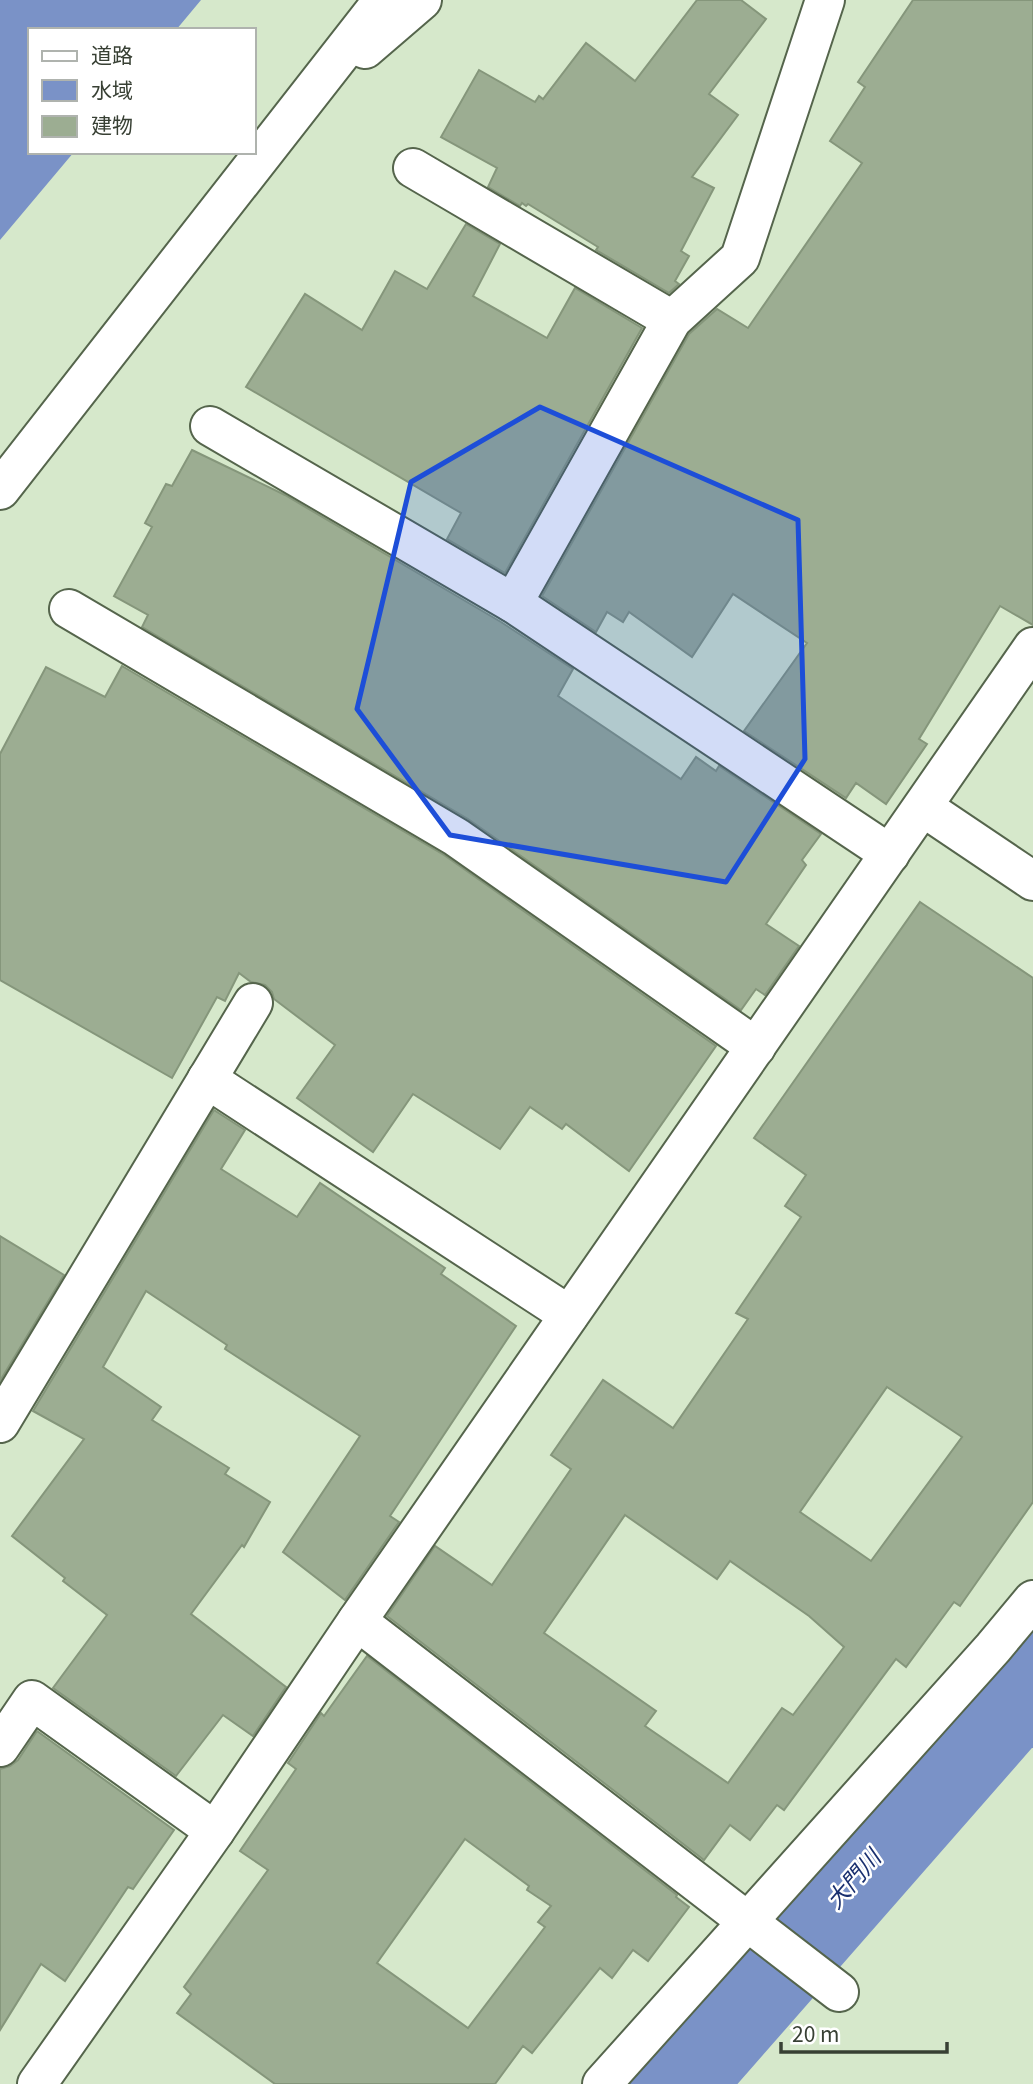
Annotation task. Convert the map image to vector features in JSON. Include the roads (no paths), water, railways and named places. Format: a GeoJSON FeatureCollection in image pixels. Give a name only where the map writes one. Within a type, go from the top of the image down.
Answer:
{"type":"FeatureCollection","features":[{"type":"Feature","properties":{"kind":"street"},"geometry":{"type":"LineString","coordinates":[[0,490],[383,0]]}},
{"type":"Feature","properties":{"kind":"street"},"geometry":{"type":"LineString","coordinates":[[298,108],[422,0]]}},
{"type":"Feature","properties":{"kind":"street"},"geometry":{"type":"LineString","coordinates":[[513,603],[672,320],[740,258],[825,0]]}},
{"type":"Feature","properties":{"kind":"street"},"geometry":{"type":"LineString","coordinates":[[412,168],[672,320]]}},
{"type":"Feature","properties":{"kind":"street"},"geometry":{"type":"LineString","coordinates":[[210,426],[513,603],[890,854]]}},
{"type":"Feature","properties":{"kind":"street"},"geometry":{"type":"LineString","coordinates":[[69,609],[456,837],[756,1047]]}},
{"type":"Feature","properties":{"kind":"street"},"geometry":{"type":"LineString","coordinates":[[37,2084],[215,1831],[356,1621],[1033,647]]}},
{"type":"Feature","properties":{"kind":"street"},"geometry":{"type":"LineString","coordinates":[[923,807],[1033,881]]}},
{"type":"Feature","properties":{"kind":"street"},"geometry":{"type":"LineString","coordinates":[[0,1423],[253,1003]]}},
{"type":"Feature","properties":{"kind":"street"},"geometry":{"type":"LineString","coordinates":[[207,1079],[569,1315]]}},
{"type":"Feature","properties":{"kind":"street"},"geometry":{"type":"LineString","coordinates":[[602,2084],[1033,1600]]}},
{"type":"Feature","properties":{"kind":"street"},"geometry":{"type":"LineString","coordinates":[[356,1621],[839,1992]]}},
{"type":"Feature","properties":{"kind":"street"},"geometry":{"type":"LineString","coordinates":[[0,1747],[32,1700],[215,1831]]}},
{"type":"Feature","properties":{"kind":"water"},"geometry":{"type":"Polygon","coordinates":[[[0,0],[201,0],[178,28],[28,28],[28,154],[72,154],[0,240],[0,0]]]}},
{"type":"Feature","properties":{"kind":"waterway","name":"大門川"},"geometry":{"type":"LineString","coordinates":[[671,2084],[1033,1671]]}},
{"type":"Feature","properties":{"kind":"waterway"},"geometry":{"type":"LineString","coordinates":[[984,1726],[1033,1740]]}}]}
